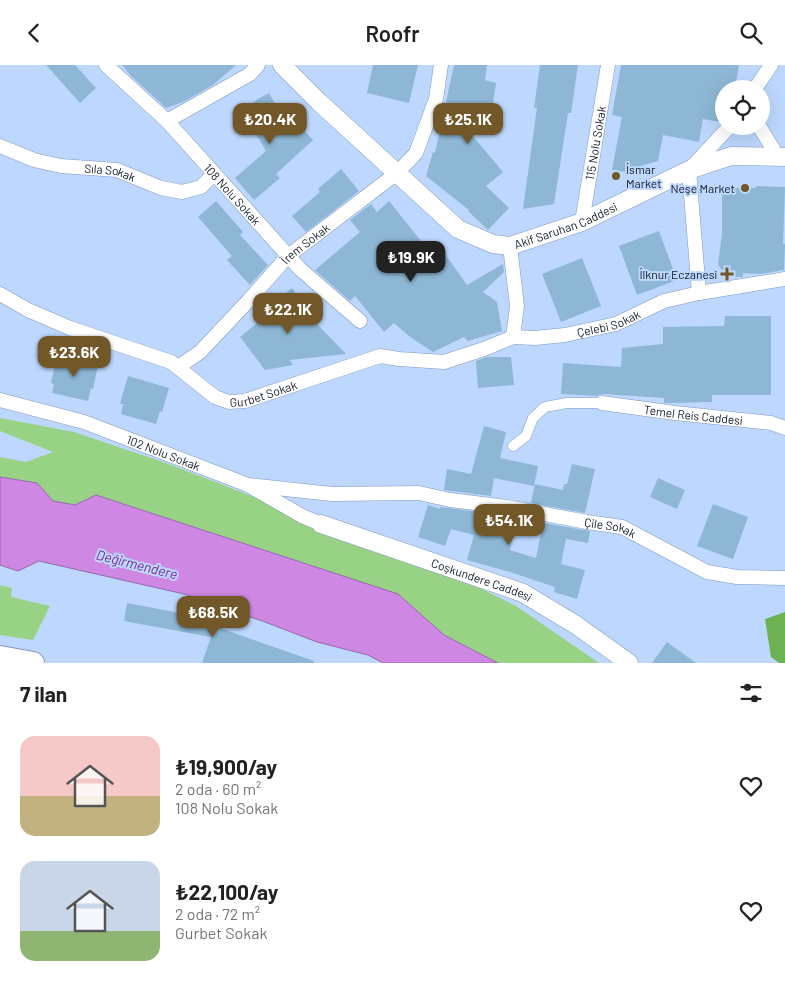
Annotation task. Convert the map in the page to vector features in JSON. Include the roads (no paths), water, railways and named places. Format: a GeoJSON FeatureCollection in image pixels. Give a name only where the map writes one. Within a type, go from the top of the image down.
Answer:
{"type":"FeatureCollection","features":[{"type":"Feature","properties":{"kind":"highway"},"geometry":{"type":"LineString","coordinates":[[0,657],[34,663]]}},
{"type":"Feature","properties":{"kind":"street","name":"108 Nolu Sokak"},"geometry":{"type":"LineString","coordinates":[[106,65],[167,121],[300,269],[360,321]]}},
{"type":"Feature","properties":{"kind":"street"},"geometry":{"type":"LineString","coordinates":[[167,121],[250,74],[258,65]]}},
{"type":"Feature","properties":{"kind":"street","name":"Akif Saruhan Caddesi"},"geometry":{"type":"LineString","coordinates":[[282,65],[319,102],[458,229],[493,244],[510,247],[582,222],[689,170],[731,156],[781,157]]}},
{"type":"Feature","properties":{"kind":"street","name":"İrem Sokak"},"geometry":{"type":"LineString","coordinates":[[178,367],[200,351],[249,301],[288,256],[397,173],[416,153],[436,99],[441,65]]}},
{"type":"Feature","properties":{"kind":"street","name":"115 Nolu Sokak"},"geometry":{"type":"LineString","coordinates":[[582,222],[608,65]]}},
{"type":"Feature","properties":{"kind":"street"},"geometry":{"type":"LineString","coordinates":[[761,80],[771,65]]}},
{"type":"Feature","properties":{"kind":"street"},"geometry":{"type":"LineString","coordinates":[[699,293],[689,170],[722,135]]}},
{"type":"Feature","properties":{"kind":"street"},"geometry":{"type":"LineString","coordinates":[[765,135],[781,157]]}},
{"type":"Feature","properties":{"kind":"street","name":"Sıla Sokak"},"geometry":{"type":"LineString","coordinates":[[0,146],[34,160],[61,166],[117,170],[162,188],[182,192],[201,187],[214,174]]}},
{"type":"Feature","properties":{"kind":"street"},"geometry":{"type":"LineString","coordinates":[[510,247],[517,306],[513,337]]}},
{"type":"Feature","properties":{"kind":"street","name":"Çelebi Sokak"},"geometry":{"type":"LineString","coordinates":[[513,337],[535,338],[565,335],[616,324],[664,301],[699,293],[785,279]]}},
{"type":"Feature","properties":{"kind":"street","name":"Gurbet Sokak"},"geometry":{"type":"LineString","coordinates":[[0,294],[28,310],[70,328],[171,362],[215,397],[229,402],[245,401],[380,356],[444,362],[513,337]]}},
{"type":"Feature","properties":{"kind":"street","name":"102 Nolu Sokak"},"geometry":{"type":"LineString","coordinates":[[0,400],[84,422],[248,485],[302,516],[321,524]]}},
{"type":"Feature","properties":{"kind":"street"},"geometry":{"type":"LineString","coordinates":[[513,446],[526,436],[532,418],[545,407],[567,403],[602,403]]}},
{"type":"Feature","properties":{"kind":"street","name":"Temel Reis Caddesi"},"geometry":{"type":"LineString","coordinates":[[602,403],[772,423],[785,428]]}},
{"type":"Feature","properties":{"kind":"street","name":"Çile Sokak"},"geometry":{"type":"LineString","coordinates":[[248,485],[332,494],[418,493],[450,500],[507,507],[622,527],[707,572],[737,577],[785,578]]}},
{"type":"Feature","properties":{"kind":"street","name":"Coşkundere Caddesi"},"geometry":{"type":"LineString","coordinates":[[321,524],[523,593],[576,625],[629,663]]}},
{"type":"Feature","properties":{"kind":"water","name":"Değirmendere"},"geometry":{"type":"Polygon","coordinates":[[[0,477],[37,483],[53,501],[75,505],[96,495],[398,594],[444,635],[498,663],[383,663],[368,655],[317,642],[184,594],[39,561],[18,571],[0,565],[0,477]]]}},
{"type":"Feature","properties":{"kind":"place","name":"İsmar Market"},"geometry":{"type":"Point","coordinates":[616,176]}},
{"type":"Feature","properties":{"kind":"place","name":"Neşe Market"},"geometry":{"type":"Point","coordinates":[745,188]}},
{"type":"Feature","properties":{"kind":"place","name":"İlknur Eczanesi"},"geometry":{"type":"Point","coordinates":[727,274]}}]}
